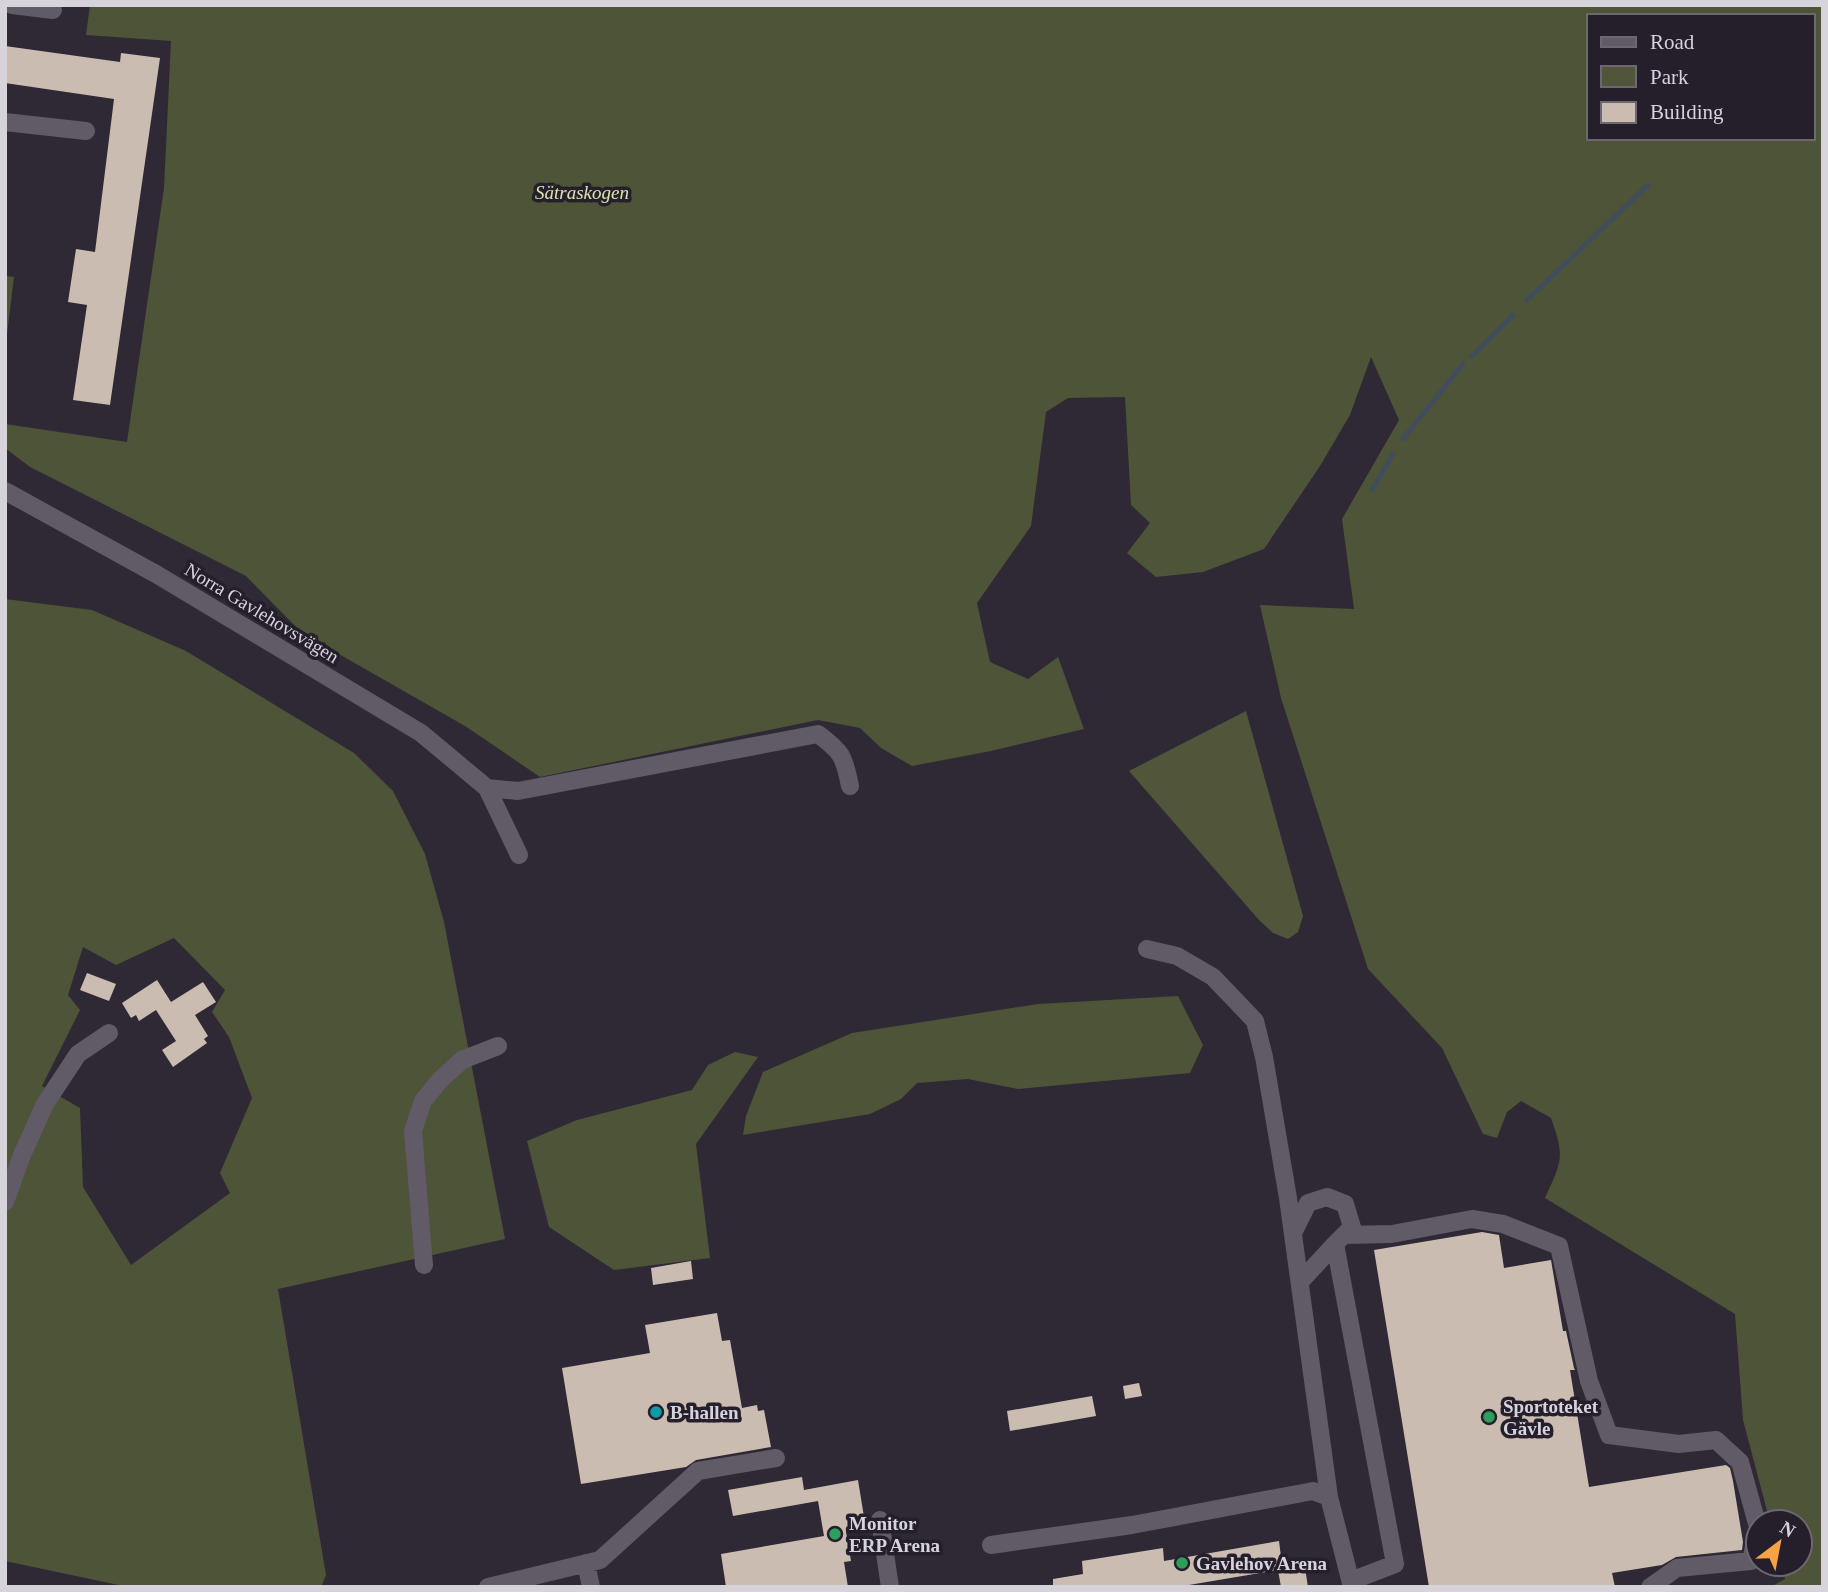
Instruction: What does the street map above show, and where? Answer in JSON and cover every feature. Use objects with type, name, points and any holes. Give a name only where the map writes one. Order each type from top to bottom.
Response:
[{"type":"street","points":[[12,5],[53,10]]},
{"type":"street","points":[[5,122],[86,131]]},
{"type":"street","name":"Norra Gavlehovsvägen","points":[[5,491],[156,574],[421,733],[487,788],[519,855]]},
{"type":"street","points":[[487,788],[518,791],[818,734],[839,749],[846,765],[850,786]]},
{"type":"street","points":[[1147,949],[1177,956],[1213,977],[1255,1021],[1264,1057],[1293,1234],[1329,1497],[1351,1584],[1395,1564],[1339,1240]]},
{"type":"street","points":[[5,1202],[45,1104],[78,1054],[109,1033]]},
{"type":"street","points":[[424,1265],[413,1131],[423,1101],[440,1080],[462,1060],[498,1045]]},
{"type":"street","points":[[1293,1234],[1308,1203],[1327,1197],[1345,1205],[1352,1227],[1300,1282]]},
{"type":"street","points":[[1339,1240],[1392,1234],[1472,1219],[1503,1224],[1559,1246],[1589,1381],[1609,1435],[1679,1444],[1716,1440],[1740,1462],[1758,1527],[1751,1561],[1678,1569],[1650,1587]]},
{"type":"street","points":[[488,1587],[600,1560],[698,1471],[776,1458]]},
{"type":"street","points":[[991,1545],[1132,1525],[1313,1491],[1329,1497]]},
{"type":"street","points":[[880,1520],[890,1587]]},
{"type":"street","points":[[586,1563],[591,1587]]},
{"type":"green space","name":"Sätraskogen","points":[[90,5],[1823,5],[1823,1587],[1771,1587],[1785,1578],[1814,1578],[1814,1508],[1766,1508],[1743,1420],[1735,1314],[1545,1198],[1560,1159],[1551,1118],[1521,1101],[1507,1112],[1497,1138],[1483,1134],[1442,1048],[1368,969],[1281,698],[1260,605],[1354,609],[1342,519],[1399,420],[1371,357],[1350,415],[1320,466],[1264,549],[1203,572],[1156,577],[1127,553],[1150,523],[1131,505],[1125,397],[1068,398],[1046,412],[1031,526],[977,603],[990,662],[1028,679],[1058,657],[1084,729],[912,766],[881,748],[860,728],[818,720],[540,777],[465,726],[302,633],[246,576],[30,467],[5,448],[5,424],[127,442],[164,188],[171,41],[86,35]]},
{"type":"green space","points":[[5,276],[14,277],[5,351]]},
{"type":"green space","points":[[5,599],[92,610],[186,651],[354,753],[393,791],[425,854],[444,922],[505,1239],[278,1289],[326,1575],[321,1587],[128,1587],[5,1561]],"holes":[[[174,938],[225,990],[212,1012],[229,1037],[252,1098],[220,1173],[230,1193],[131,1265],[83,1187],[80,1108],[42,1086],[80,1010],[68,995],[83,947],[116,965]]]},
{"type":"green space","points":[[1246,711],[1303,916],[1298,932],[1288,939],[1273,933],[1259,920],[1129,771]]},
{"type":"green space","points":[[1178,996],[1203,1045],[1190,1073],[1018,1089],[968,1079],[917,1083],[901,1099],[870,1114],[743,1135],[746,1116],[763,1072],[852,1033],[1038,1004]]},
{"type":"green space","points":[[735,1052],[758,1057],[696,1144],[710,1258],[614,1270],[549,1227],[527,1141],[577,1120],[692,1090],[708,1065]]},
{"type":"building","points":[[5,46],[120,62],[121,53],[160,58],[110,405],[73,400],[87,305],[68,302],[76,249],[95,252],[114,99],[5,83]]},
{"type":"building","points":[[87,973],[116,984],[109,1001],[80,990]]},
{"type":"building","points":[[157,980],[171,1002],[203,982],[216,1002],[195,1015],[208,1036],[204,1039],[207,1043],[173,1067],[162,1050],[176,1041],[156,1010],[139,1021],[136,1015],[131,1018],[122,1003]]},
{"type":"building","name":"Sportoteket Gävle","points":[[1482,1232],[1499,1235],[1504,1268],[1551,1260],[1563,1331],[1566,1331],[1575,1370],[1570,1370],[1589,1487],[1726,1465],[1730,1468],[1733,1481],[1742,1550],[1676,1557],[1662,1565],[1612,1573],[1615,1587],[1429,1587],[1374,1250]]},
{"type":"building","points":[[691,1261],[693,1279],[653,1285],[651,1268]]},
{"type":"building","name":"B-hallen","points":[[717,1313],[722,1341],[730,1340],[742,1408],[757,1405],[758,1411],[764,1410],[771,1447],[696,1460],[686,1467],[581,1484],[562,1368],[650,1353],[645,1325]]},
{"type":"building","points":[[1139,1383],[1142,1396],[1125,1399],[1123,1386]]},
{"type":"building","points":[[1092,1396],[1096,1416],[1010,1431],[1007,1411]]},
{"type":"building","name":"Monitor ERP Arena","points":[[802,1477],[804,1490],[858,1480],[866,1529],[846,1532],[851,1561],[844,1562],[848,1587],[726,1587],[721,1554],[824,1536],[818,1501],[733,1516],[728,1490]]},
{"type":"building","name":"Gavlehov Arena","points":[[1279,1541],[1282,1565],[1304,1562],[1308,1587],[1281,1587],[1278,1570],[1177,1587],[1053,1587],[1053,1579],[1083,1574],[1082,1561],[1163,1548],[1164,1561]]},
{"type":"waterway","points":[[1527,300],[1648,185]]},
{"type":"waterway","points":[[1472,356],[1513,315]]},
{"type":"waterway","points":[[1403,439],[1463,364]]},
{"type":"waterway","points":[[1372,490],[1393,454]]},
{"type":"place","name":"B-hallen","points":[[656,1412]]},
{"type":"place","name":"Sportoteket Gävle","points":[[1489,1417]]},
{"type":"place","name":"Monitor ERP Arena","points":[[835,1534]]},
{"type":"place","name":"Gavlehov Arena","points":[[1182,1563]]}]
